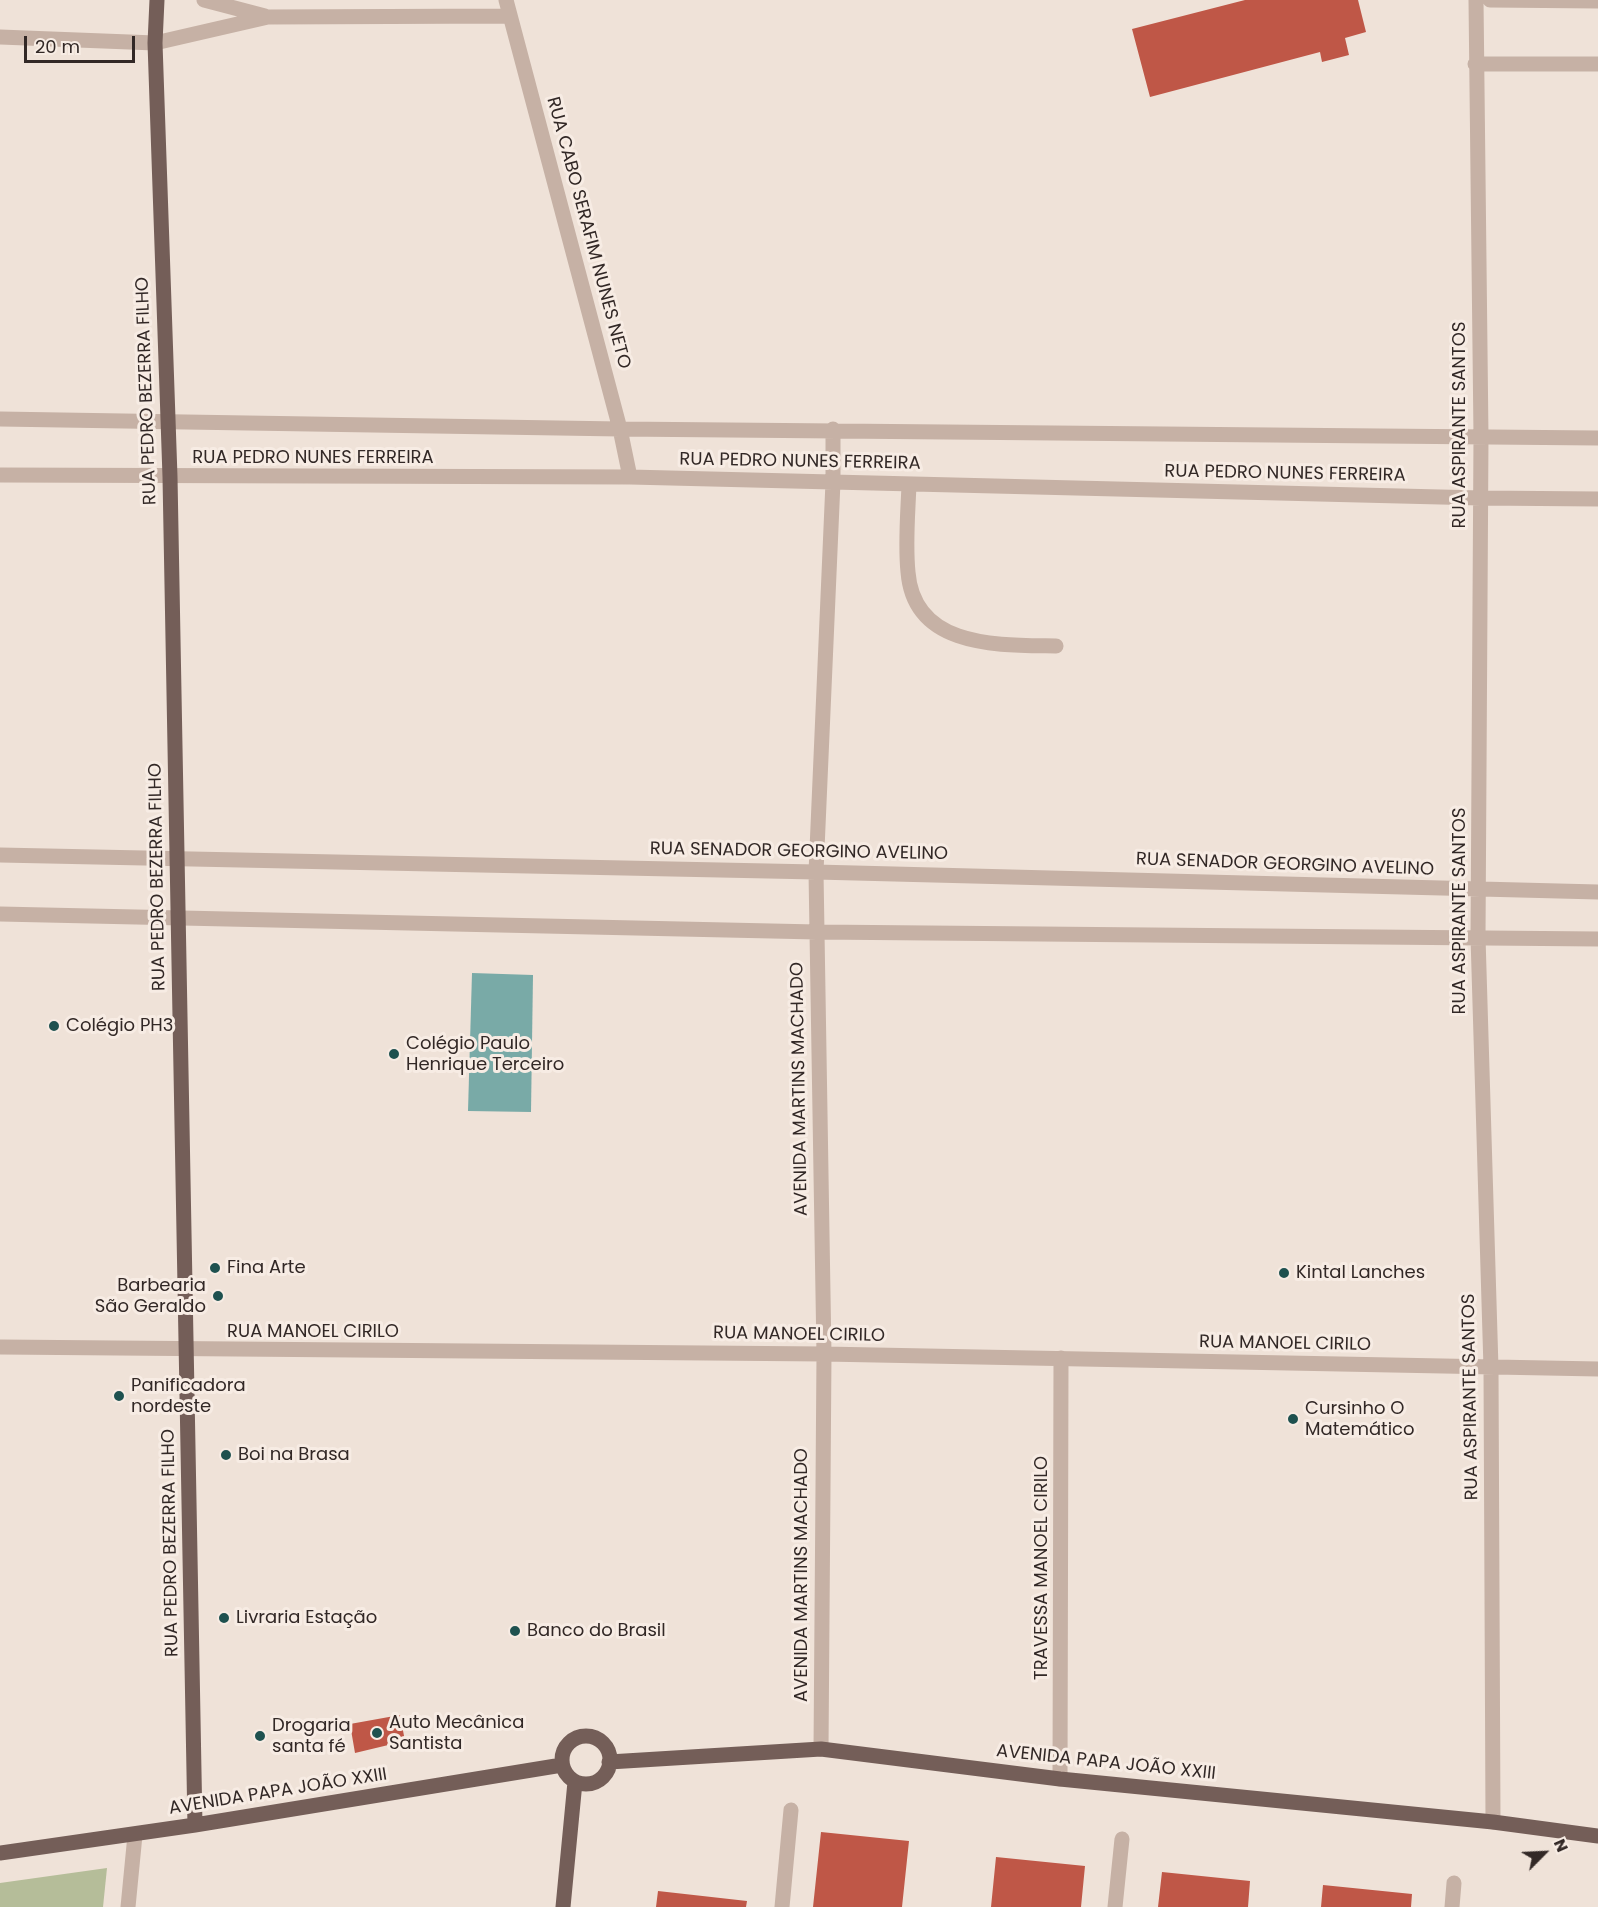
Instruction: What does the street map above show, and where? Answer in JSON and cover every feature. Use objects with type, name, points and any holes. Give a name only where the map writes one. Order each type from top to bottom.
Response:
[{"type":"main road","name":"RUA PEDRO BEZERRA FILHO","points":[[156,0],[155,43],[170,477],[195,1825]]},
{"type":"main road","points":[[590,1736],[600,1741],[608,1750],[609,1762],[606,1773],[598,1781],[586,1784],[575,1782],[562,1765],[563,1753],[568,1743],[578,1737],[590,1736]]},
{"type":"main road","name":"AVENIDA PAPA JOÃO XXIII","points":[[609,1762],[821,1749],[1060,1779],[1493,1822],[1598,1836]]},
{"type":"main road","name":"AVENIDA PAPA JOÃO XXIII","points":[[0,1853],[135,1835],[562,1765]]},
{"type":"main road","points":[[563,1907],[575,1782]]},
{"type":"street","points":[[204,0],[268,17]]},
{"type":"street","name":"RUA CABO SERAFIM NUNES NETO","points":[[506,0],[620,429],[630,477]]},
{"type":"street","name":"RUA ASPIRANTE SANTOS","points":[[1476,0],[1481,436],[1478,936],[1491,1368],[1493,1822]]},
{"type":"street","points":[[1490,0],[1598,2]]},
{"type":"street","points":[[0,37],[155,43],[268,17],[510,16]]},
{"type":"street","points":[[1475,64],[1598,64]]},
{"type":"street","name":"RUA PEDRO NUNES FERREIRA","points":[[0,419],[620,429],[833,429],[1598,438]]},
{"type":"street","name":"AVENIDA MARTINS MACHADO","points":[[821,1749],[824,1354],[816,872],[833,482],[833,429]]},
{"type":"street","name":"RUA PEDRO NUNES FERREIRA","points":[[0,475],[630,477],[1598,499]]},
{"type":"street","points":[[909,484],[908,574],[914,596],[927,616],[944,630],[966,640],[991,645],[1056,646]]},
{"type":"street","name":"RUA SENADOR GEORGINO AVELINO","points":[[0,855],[816,872],[1598,892]]},
{"type":"street","points":[[0,914],[817,932],[1478,936],[1598,939]]},
{"type":"street","name":"RUA MANOEL CIRILO","points":[[0,1347],[824,1354],[1598,1369]]},
{"type":"street","name":"TRAVESSA MANOEL CIRILO","points":[[1060,1779],[1061,1358]]},
{"type":"street","points":[[782,1907],[791,1810]]},
{"type":"street","points":[[128,1907],[135,1835]]},
{"type":"street","points":[[1115,1907],[1122,1839]]},
{"type":"street","points":[[1452,1907],[1454,1882]]},
{"type":"green space","points":[[107,1868],[103,1907],[0,1907],[0,1883]]},
{"type":"water","points":[[472,973],[533,975],[531,1112],[468,1111]]},
{"type":"building","points":[[1245,0],[1358,0],[1366,32],[1345,38],[1349,55],[1322,62],[1320,52],[1150,97],[1132,29]]},
{"type":"building","name":"Auto Mecânica Santista","points":[[400,1715],[405,1741],[355,1753],[350,1724]]},
{"type":"building","points":[[821,1832],[909,1841],[902,1907],[813,1907]]},
{"type":"building","points":[[996,1857],[1085,1866],[1081,1907],[991,1907]]},
{"type":"building","points":[[1162,1872],[1250,1881],[1248,1907],[1158,1907]]},
{"type":"building","points":[[1323,1885],[1412,1894],[1411,1907],[1321,1907]]},
{"type":"building","points":[[658,1891],[747,1901],[746,1907],[656,1907]]},
{"type":"place","name":"Colégio PH3","points":[[54,1026]]},
{"type":"place","name":"Colégio Paulo Henrique Terceiro","points":[[394,1054]]},
{"type":"place","name":"Fina Arte","points":[[215,1268]]},
{"type":"place","name":"Kintal Lanches","points":[[1284,1273]]},
{"type":"place","name":"Barbearia São Geraldo","points":[[218,1296]]},
{"type":"place","name":"Panificadora nordeste","points":[[119,1396]]},
{"type":"place","name":"Cursinho O Matemático","points":[[1293,1419]]},
{"type":"place","name":"Boi na Brasa","points":[[226,1455]]},
{"type":"place","name":"Livraria Estação","points":[[224,1618]]},
{"type":"place","name":"Banco do Brasil","points":[[515,1631]]},
{"type":"place","name":"Auto Mecânica Santista","points":[[377,1733]]},
{"type":"place","name":"Drogaria santa fé","points":[[260,1736]]}]
